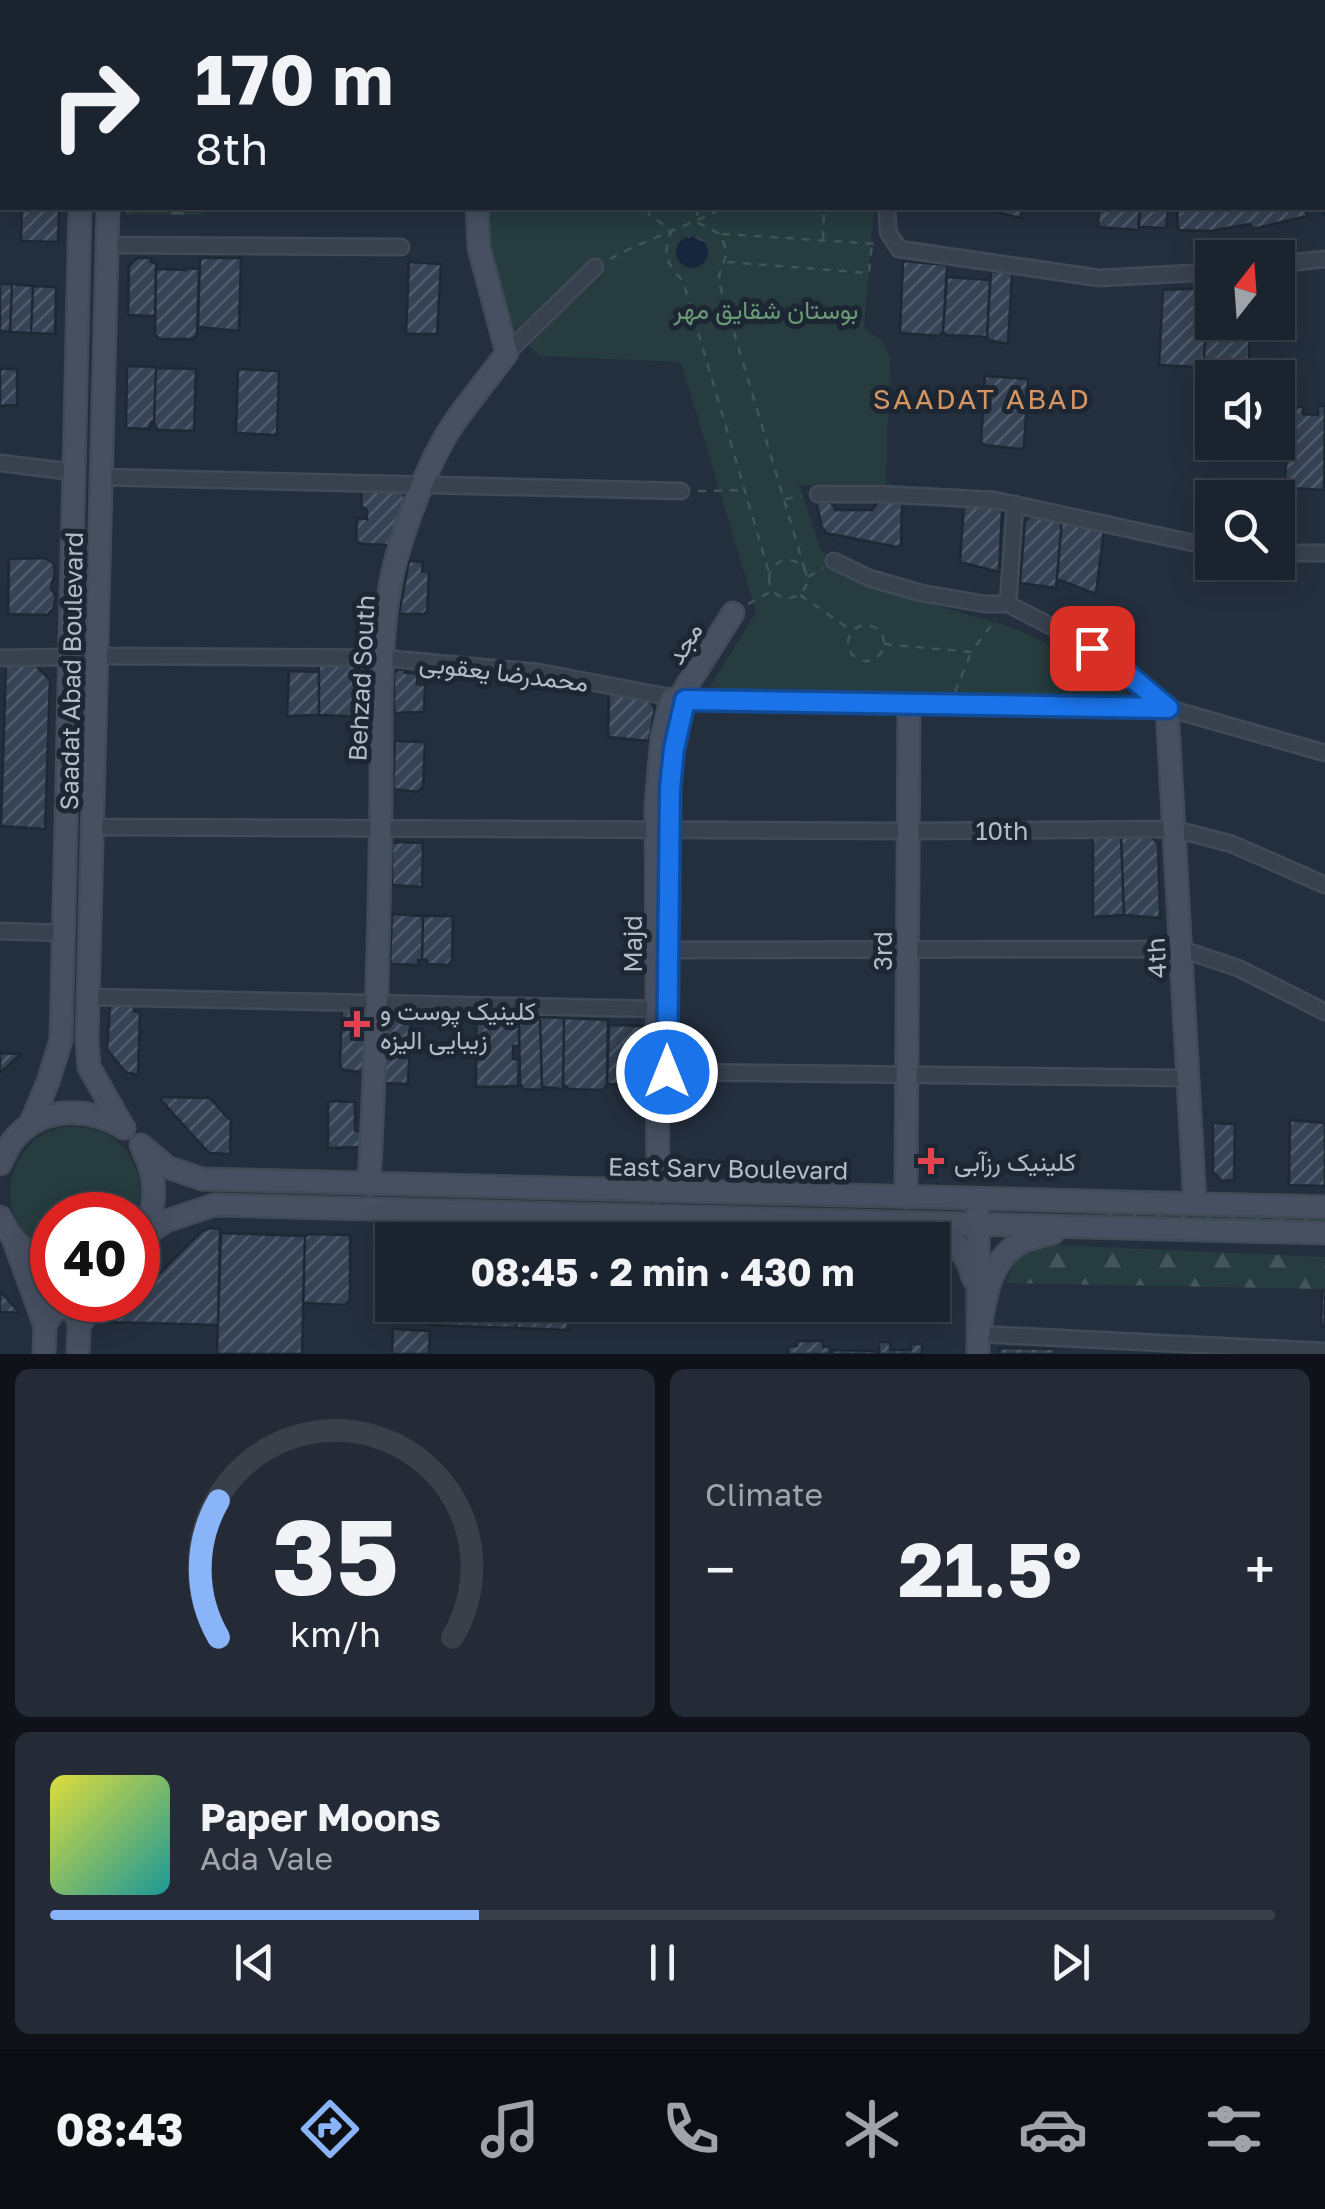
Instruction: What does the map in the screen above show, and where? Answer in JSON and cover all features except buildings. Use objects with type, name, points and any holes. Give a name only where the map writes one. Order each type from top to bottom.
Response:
[{"type":"main road","name":"Saadat Abad Boulevard","points":[[30,1125],[61,1040],[80,210]]},
{"type":"main road","name":"Saadat Abad Boulevard","points":[[108,210],[87,1040],[89,1067],[124,1127]]},
{"type":"main road","points":[[477,210],[479,248],[507,353]]},
{"type":"main road","name":"Behzad South","points":[[369,1184],[388,603],[397,554],[423,484],[450,429],[507,353]]},
{"type":"main road","name":"مجد","points":[[678,700],[733,612]]},
{"type":"main road","name":"Majd","points":[[662,1191],[662,830],[678,700]]},
{"type":"main road","points":[[69,702],[80,710],[95,706]]},
{"type":"main road","name":"3rd","points":[[906,1198],[909,704]]},
{"type":"main road","name":"4th","points":[[1168,708],[1195,1204]]},
{"type":"main road","points":[[0,1164],[6,1144],[52,1114],[77,1111],[102,1115],[124,1127],[141,1145],[152,1167],[156,1192]]},
{"type":"main road","name":"East Sarv Boulevard","points":[[141,1145],[167,1168],[202,1179],[1325,1208]]},
{"type":"main road","points":[[979,1199],[979,1344]]},
{"type":"main road","name":"East Sarv Boulevard","points":[[160,1225],[214,1205],[893,1222]]},
{"type":"main road","points":[[0,1217],[14,1241],[45,1326],[44,1354]]},
{"type":"main road","name":"East Sarv Boulevard","points":[[950,1223],[1325,1233]]},
{"type":"main road","points":[[979,1344],[991,1279],[999,1262],[1022,1242],[1074,1227]]},
{"type":"main road","points":[[950,1238],[972,1272],[979,1344]]},
{"type":"main road","points":[[14,1241],[30,1256]]},
{"type":"main road","points":[[45,1326],[59,1308],[76,1312],[78,1354]]},
{"type":"main road","points":[[79,1326],[81,1322]]},
{"type":"street","points":[[887,210],[888,232],[899,249],[1099,278],[1195,273]]},
{"type":"street","points":[[106,245],[401,247]]},
{"type":"street","points":[[1295,262],[1324,259]]},
{"type":"street","points":[[507,353],[595,268]]},
{"type":"street","points":[[0,463],[74,472]]},
{"type":"street","points":[[101,477],[681,492]]},
{"type":"street","points":[[818,494],[971,498],[1195,543]]},
{"type":"street","points":[[1008,604],[1015,504]]},
{"type":"street","points":[[1295,553],[1325,553]]},
{"type":"street","points":[[834,561],[869,578],[922,594],[1008,604],[1092,648],[1168,708],[1325,754]]},
{"type":"street","points":[[0,658],[70,656]]},
{"type":"street","name":"محمدرضا یعقوبی","points":[[96,656],[384,658],[538,672],[678,700],[1168,708]]},
{"type":"street","name":"10th","points":[[92,827],[1174,829],[1232,844],[1325,884]]},
{"type":"street","points":[[0,932],[63,933]]},
{"type":"street","points":[[662,950],[1180,949],[1238,968],[1325,1012]]},
{"type":"street","points":[[88,997],[662,1009]]},
{"type":"street","points":[[662,1072],[1188,1078]]},
{"type":"street","points":[[979,1344],[1325,1351]]},
{"type":"path","points":[[648,210],[671,232]]},
{"type":"path","points":[[696,222],[698,210]]},
{"type":"path","points":[[595,268],[642,242],[719,210]]},
{"type":"path","points":[[823,240],[824,210]]},
{"type":"path","points":[[696,222],[720,234],[872,242],[899,249]]},
{"type":"path","points":[[671,232],[665,246],[668,260],[683,281],[774,590],[783,597],[799,594],[804,590],[805,570],[718,280],[727,252],[720,234]]},
{"type":"path","points":[[726,262],[869,273],[872,242]]},
{"type":"path","points":[[681,492],[744,490]]},
{"type":"path","points":[[784,499],[818,494]]},
{"type":"path","points":[[770,576],[775,566],[785,560],[797,562],[805,570]]},
{"type":"path","points":[[807,578],[834,561]]},
{"type":"path","points":[[733,612],[774,590]]},
{"type":"path","points":[[799,594],[852,631]]},
{"type":"path","points":[[949,705],[971,652],[1008,604]]},
{"type":"path","points":[[863,625],[874,627],[883,636],[884,644],[877,657],[866,661],[854,657],[848,647],[852,631],[863,625]]},
{"type":"path","points":[[884,644],[971,652]]},
{"type":"green space","points":[[127,210],[203,210],[202,215],[127,214]]},
{"type":"green space","name":"بوستان شقایق مهر","points":[[487,210],[874,210],[864,328],[882,341],[890,357],[886,484],[799,485],[821,551],[831,555],[851,580],[1017,629],[1108,674],[1136,704],[707,692],[756,612],[681,362],[540,356],[510,321],[498,290]]},
{"type":"green space","points":[[80,1127],[114,1139],[136,1168],[140,1192],[30,1192],[30,1237],[15,1215],[10,1190],[23,1153],[45,1134]]},
{"type":"green space","points":[[1132,1212],[1325,1217],[1325,1224],[1014,1218]]},
{"type":"green space","points":[[1033,1244],[1325,1257],[1325,1289],[1006,1283],[1015,1259]]},
{"type":"water","points":[[692,236],[703,241],[708,252],[703,263],[692,268],[681,263],[676,252],[681,241]]},
{"type":"waterway","points":[[1323,210],[1325,214]]},
{"type":"place","name":"کلینیک پوست و زیبایی الیزه","points":[[357,1024]]},
{"type":"place","name":"کلینیک رزآبی","points":[[931,1161]]},
{"type":"district","name":"SAADAT ABAD","points":[[982,398]]},
{"type":"route","points":[[667,1072],[670,788],[685,700],[1168,708],[1092,648]]}]
